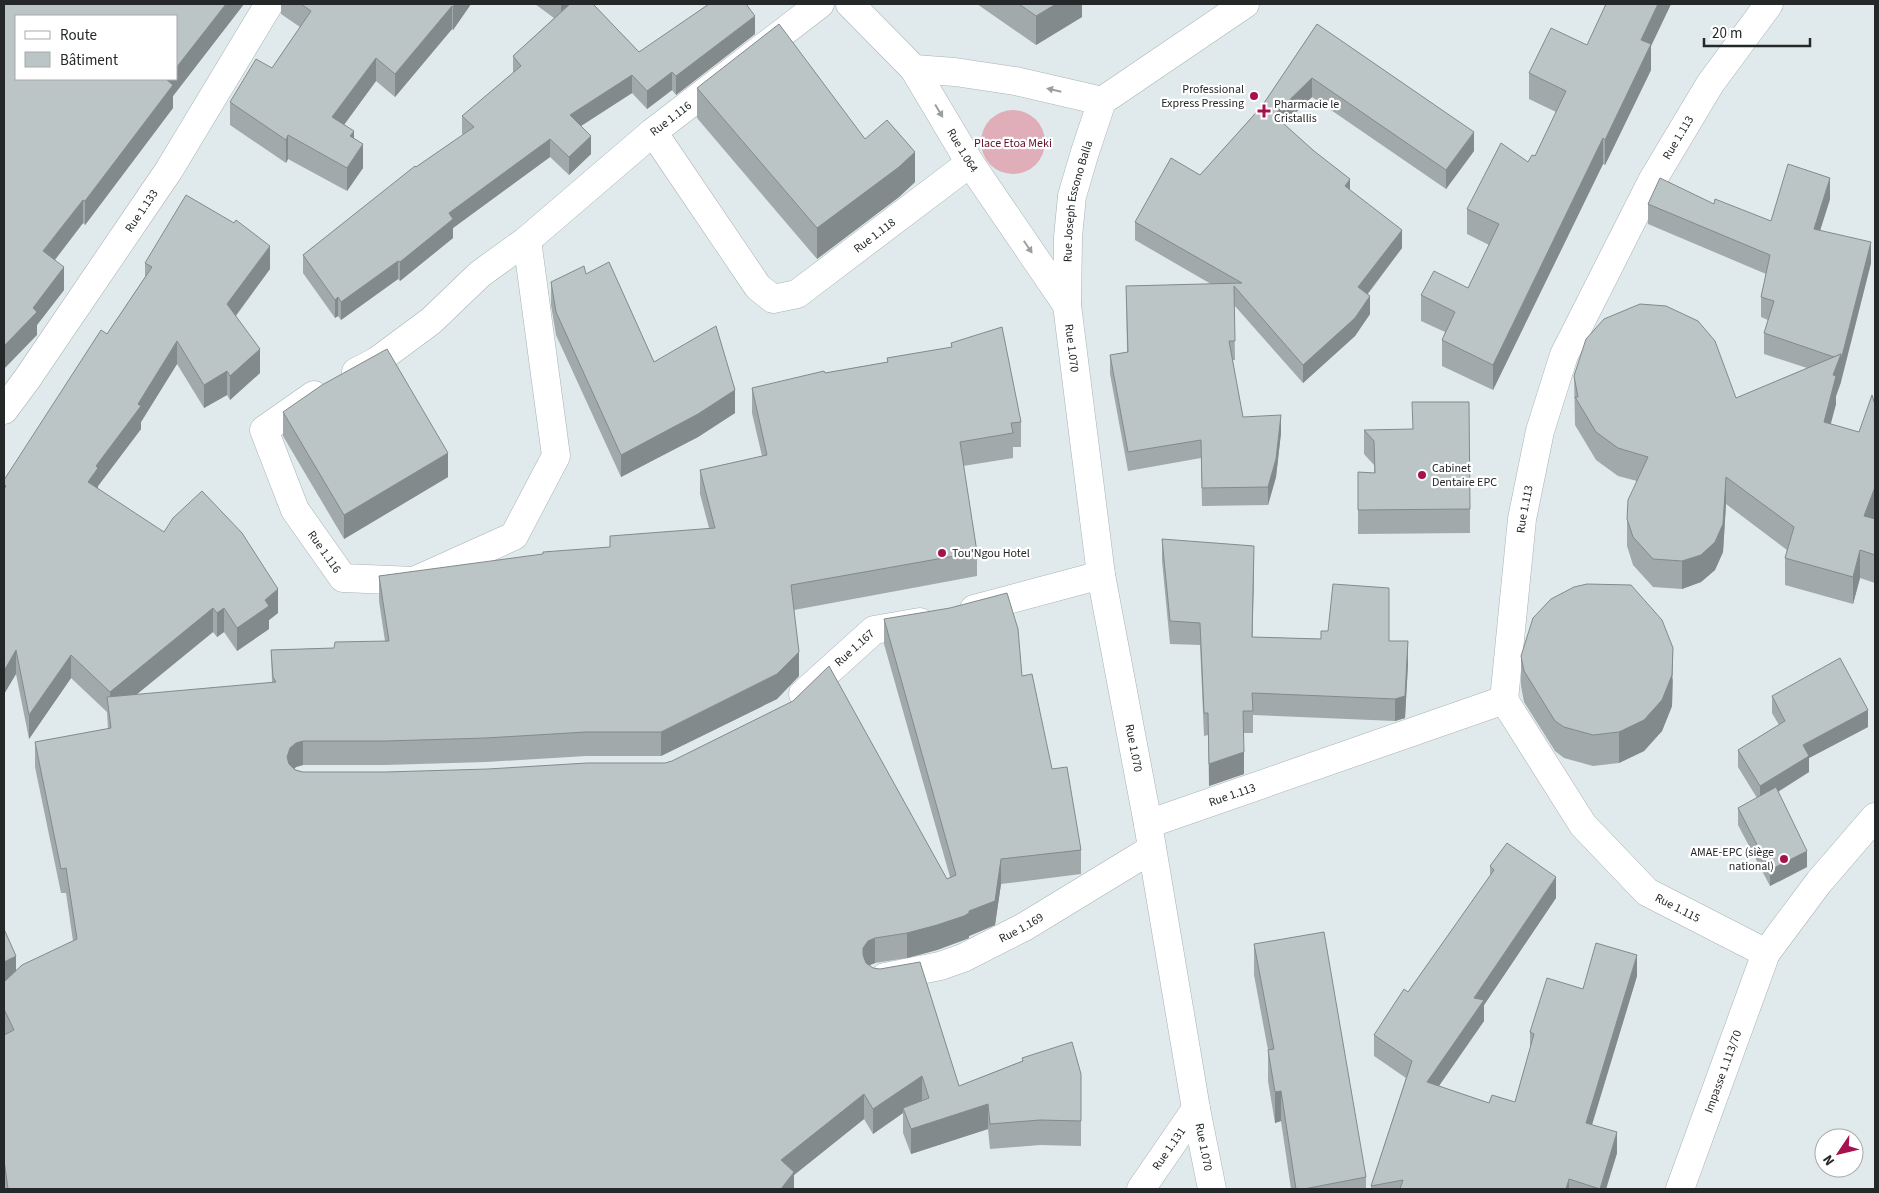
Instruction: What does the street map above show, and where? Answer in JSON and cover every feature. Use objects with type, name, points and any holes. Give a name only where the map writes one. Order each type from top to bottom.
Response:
[{"type":"street","name":"Rue 1.133","points":[[4,410],[33,371],[169,170],[269,4]]},
{"type":"street","name":"Rue 1.116","points":[[527,240],[556,456],[514,536],[414,581],[344,578],[295,510],[264,430],[316,394],[377,361],[430,321],[480,274],[527,240],[653,132],[820,4]]},
{"type":"street","name":"Rue 1.064","points":[[850,4],[914,69],[970,163],[1067,304]]},
{"type":"street","points":[[914,69],[955,72],[1015,81],[1102,101],[1245,4]]},
{"type":"street","name":"Rue 1.113","points":[[1150,836],[1504,700],[1522,520],[1540,431],[1564,354],[1652,181],[1710,84],[1769,4]]},
{"type":"street","name":"Rue Joseph Essono Balla","points":[[1067,304],[1068,237],[1072,196],[1084,152],[1102,101]]},
{"type":"street","name":"Rue 1.118","points":[[653,132],[758,287],[773,299],[797,294],[970,163]]},
{"type":"street","name":"Rue 1.070","points":[[1067,304],[1101,575],[1150,836],[1196,1109],[1212,1189]]},
{"type":"street","name":"Rue 1.167","points":[[786,712],[806,691],[874,630],[947,617],[1101,575]]},
{"type":"street","name":"Rue 1.115","points":[[1504,700],[1583,825],[1647,892],[1766,953]]},
{"type":"street","points":[[1766,953],[1820,882],[1875,817]]},
{"type":"street","name":"Rue 1.169","points":[[878,978],[940,966],[963,958],[1024,927],[1150,836]]},
{"type":"street","name":"Impasse 1.113/70","points":[[1680,1189],[1766,953]]},
{"type":"street","name":"Rue 1.131","points":[[1140,1189],[1196,1109]]},
{"type":"green space","name":"Place Etoa Meki","points":[[1007,110],[1019,110],[1036,119],[1043,130],[1045,142],[1043,154],[1036,165],[1019,174],[1007,174],[995,169],[986,160],[981,148],[981,136],[986,124],[995,115]]},
{"type":"building","points":[[4,4],[226,4],[178,65],[178,15],[15,15],[15,80],[167,80],[173,85],[85,201],[83,200],[43,251],[64,267],[33,308],[37,312],[4,346]]},
{"type":"building","points":[[301,4],[455,4],[395,74],[376,58],[332,117],[354,131],[350,136],[363,144],[347,168],[288,135],[286,140],[230,102],[256,59],[272,68],[311,11]]},
{"type":"building","points":[[570,4],[593,4],[639,52],[709,4],[746,4],[755,16],[676,76],[672,72],[647,91],[632,75],[570,115],[591,136],[569,157],[550,139],[449,213],[453,219],[400,262],[398,261],[341,302],[338,297],[335,300],[303,255],[415,166],[474,127],[462,116],[521,66],[513,56]]},
{"type":"building","points":[[1019,4],[1056,4],[1036,16]]},
{"type":"building","points":[[1606,4],[1658,4],[1641,40],[1651,44],[1605,140],[1603,138],[1493,365],[1442,340],[1455,312],[1421,295],[1434,271],[1468,288],[1499,224],[1467,209],[1501,143],[1528,162],[1532,155],[1535,156],[1566,91],[1529,73],[1551,28],[1587,45]]},
{"type":"building","points":[[779,24],[865,139],[887,120],[915,152],[899,167],[817,228],[697,88]]},
{"type":"building","points":[[1317,24],[1474,132],[1446,170],[1312,78],[1274,115],[1314,151],[1350,179],[1345,186],[1402,230],[1358,287],[1370,296],[1355,318],[1303,365],[1234,286],[1235,341],[1229,341],[1243,417],[1281,415],[1276,459],[1268,487],[1202,488],[1201,440],[1128,452],[1110,355],[1128,352],[1126,286],[1242,283],[1135,222],[1171,158],[1200,175],[1262,106]]},
{"type":"building","points":[[1788,164],[1830,178],[1814,229],[1871,242],[1841,360],[1841,354],[1834,357],[1764,333],[1774,301],[1761,297],[1770,255],[1648,204],[1660,178],[1714,204],[1715,199],[1771,221]]},
{"type":"building","points":[[186,195],[234,223],[236,220],[270,246],[227,304],[260,349],[230,376],[227,371],[204,385],[177,341],[138,404],[141,406],[96,466],[98,468],[88,482],[164,532],[173,518],[202,491],[242,533],[278,589],[265,600],[269,606],[237,628],[224,608],[217,613],[213,608],[110,692],[71,655],[29,715],[16,650],[4,671],[4,489],[6,486],[4,480],[101,330],[107,334],[152,267],[145,263]]},
{"type":"building","points":[[609,262],[654,362],[716,326],[735,390],[698,414],[621,455],[556,312],[551,282],[584,266],[586,274]]},
{"type":"building","points":[[1640,304],[1666,306],[1698,321],[1715,341],[1736,398],[1841,354],[1833,375],[1836,376],[1824,422],[1859,432],[1872,395],[1875,405],[1875,487],[1864,516],[1875,519],[1875,555],[1860,550],[1853,577],[1785,558],[1794,527],[1726,477],[1723,524],[1715,542],[1701,555],[1682,561],[1653,559],[1633,537],[1627,519],[1628,500],[1648,457],[1618,448],[1596,432],[1575,397],[1578,397],[1574,376],[1586,339],[1604,319]]},
{"type":"building","points":[[1002,327],[1021,422],[1011,423],[1013,433],[960,442],[977,552],[791,585],[799,652],[777,674],[661,732],[586,732],[486,738],[385,741],[303,741],[296,743],[290,748],[287,757],[289,764],[295,770],[303,772],[385,772],[488,769],[587,763],[665,763],[793,701],[829,666],[947,879],[956,875],[884,619],[950,608],[1007,593],[1018,629],[1022,676],[1032,674],[1052,769],[1067,767],[1081,850],[1001,859],[995,901],[969,911],[964,916],[937,925],[907,933],[875,938],[868,941],[863,948],[863,955],[866,963],[873,968],[880,969],[920,962],[959,1086],[1023,1061],[1022,1058],[1072,1042],[1081,1074],[1081,1121],[1040,1120],[990,1124],[988,1104],[911,1129],[903,1108],[929,1098],[922,1076],[873,1109],[864,1094],[781,1160],[794,1172],[781,1189],[8,1189],[4,1160],[4,1035],[14,1030],[4,1009],[4,982],[22,965],[77,939],[66,868],[61,869],[35,742],[111,728],[107,697],[276,682],[273,677],[271,650],[334,648],[335,642],[389,641],[379,576],[543,554],[543,552],[610,547],[610,536],[715,528],[700,470],[767,455],[752,388],[824,371],[825,373],[888,362],[887,358],[952,347],[951,343]]},
{"type":"building","points":[[387,349],[448,453],[344,515],[283,412],[322,385]]},
{"type":"building","name":"Cabinet Dentaire EPC","points":[[1412,402],[1469,402],[1470,509],[1358,510],[1358,472],[1375,473],[1374,441],[1364,430],[1413,429]]},
{"type":"building","points":[[1162,539],[1254,546],[1252,637],[1321,639],[1321,631],[1328,631],[1333,584],[1389,588],[1389,641],[1408,641],[1405,696],[1395,699],[1252,693],[1253,711],[1243,711],[1244,752],[1209,764],[1208,713],[1204,713],[1200,623],[1170,621]]},
{"type":"building","points":[[1587,584],[1631,585],[1662,620],[1673,648],[1672,675],[1662,700],[1644,720],[1619,732],[1593,735],[1564,727],[1555,721],[1524,671],[1521,656],[1533,618],[1551,599],[1574,587]]},
{"type":"building","points":[[1840,658],[1868,710],[1803,745],[1809,756],[1760,786],[1738,750],[1785,721],[1772,696]]},
{"type":"building","points":[[1776,787],[1807,851],[1770,870],[1738,808]]},
{"type":"building","points":[[1507,843],[1556,877],[1474,998],[1484,1000],[1427,1082],[1489,1103],[1492,1095],[1515,1102],[1534,1034],[1530,1032],[1547,978],[1583,989],[1596,943],[1637,955],[1586,1123],[1617,1132],[1600,1189],[1569,1179],[1566,1189],[1400,1189],[1403,1180],[1371,1186],[1412,1061],[1374,1035],[1404,989],[1408,992],[1494,870],[1490,866]]},
{"type":"building","points":[[4,929],[16,956],[4,962]]},
{"type":"building","points":[[1324,932],[1366,1177],[1296,1189],[1281,1091],[1275,1092],[1268,1050],[1274,1049],[1254,944]]},
{"type":"place","name":"Professional Express Pressing","points":[[1254,96]]},
{"type":"place","name":"Pharmacie le Cristallis","points":[[1264,111]]},
{"type":"place","name":"Cabinet Dentaire EPC","points":[[1422,475]]},
{"type":"place","name":"Tou'Ngou Hotel","points":[[942,553]]},
{"type":"place","name":"AMAE-EPC (siège national)","points":[[1784,859]]}]
